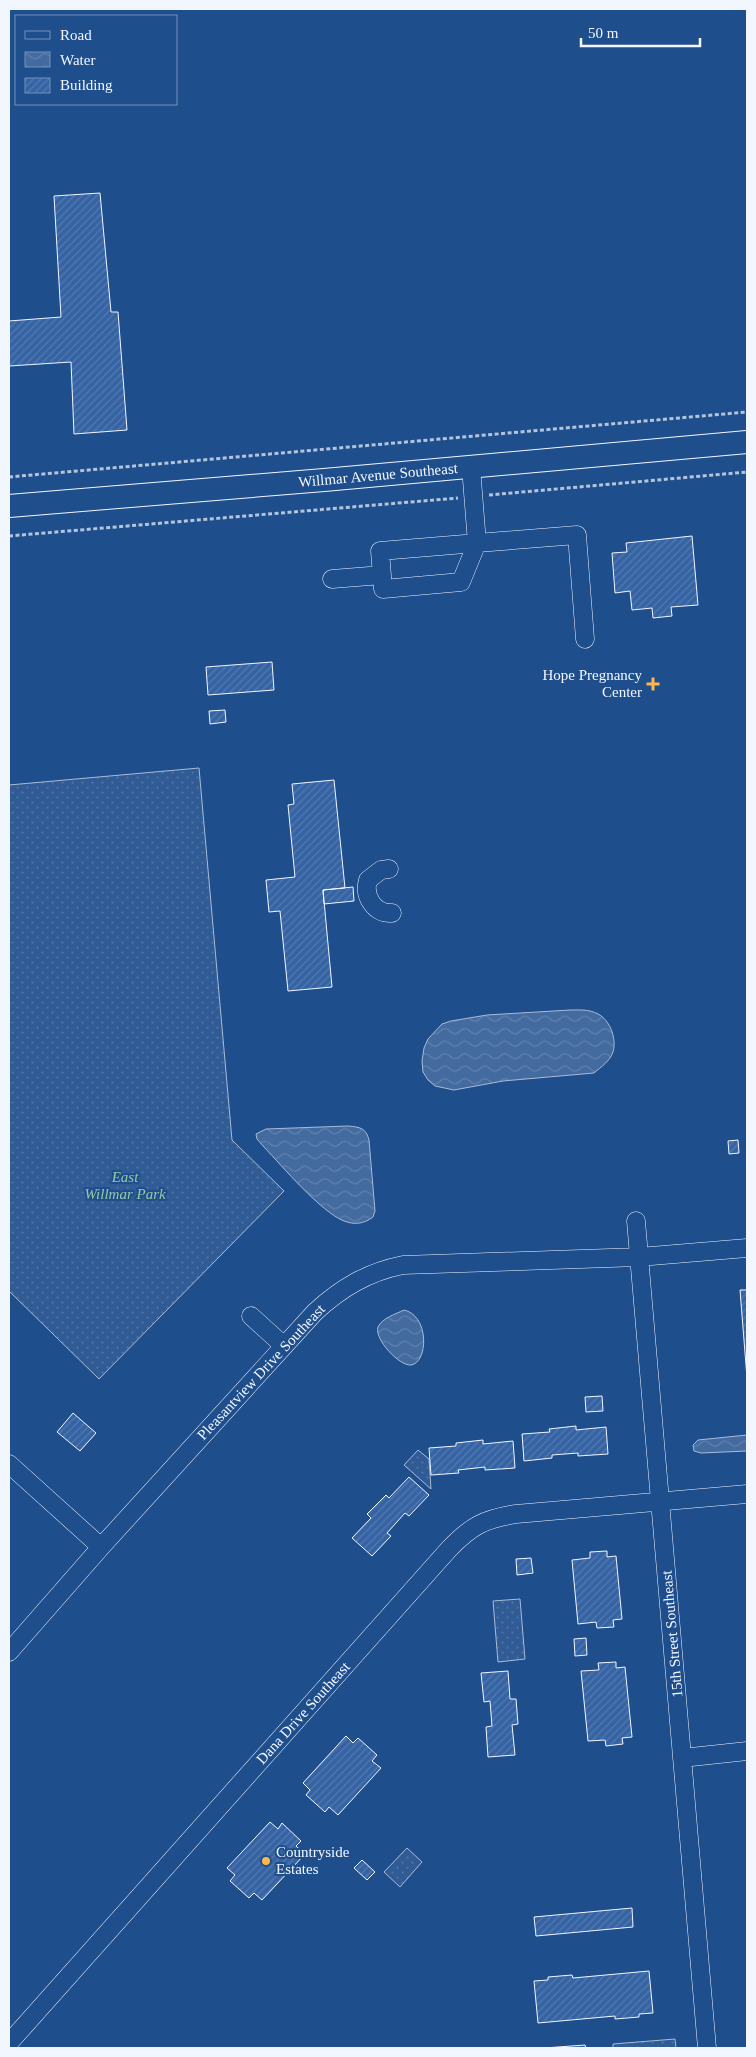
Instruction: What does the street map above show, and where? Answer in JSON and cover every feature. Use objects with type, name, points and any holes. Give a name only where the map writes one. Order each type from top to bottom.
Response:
[{"type":"main road","name":"Willmar Avenue Southeast","points":[[9,506],[747,442]]},
{"type":"street","points":[[471,467],[477,543],[461,582],[383,589],[380,550],[477,543],[577,535],[585,638]]},
{"type":"street","points":[[332,579],[382,575]]},
{"type":"street","points":[[389,869],[381,870],[368,880],[366,891],[367,897],[372,904],[383,912],[392,913]]},
{"type":"street","name":"15th Street Southeast","points":[[636,1221],[707,2048]]},
{"type":"street","name":"Pleasantview Drive Southeast","points":[[9,1652],[101,1547],[284,1346],[329,1299],[358,1280],[387,1268],[420,1264],[639,1257],[747,1248]]},
{"type":"street","points":[[251,1316],[284,1346]]},
{"type":"street","points":[[9,1464],[101,1547]]},
{"type":"street","name":"Dana Drive Southeast","points":[[9,2043],[463,1534],[486,1520],[516,1514],[747,1494]]},
{"type":"street","points":[[682,1758],[747,1752]]},
{"type":"path","points":[[9,478],[747,412]]},
{"type":"path","points":[[9,536],[747,472]]},
{"type":"green space","name":"East Willmar Park","points":[[199,768],[232,1140],[284,1191],[99,1379],[9,1291],[9,785]]},
{"type":"green space","points":[[418,1450],[429,1459],[431,1489],[404,1465]]},
{"type":"green space","points":[[520,1599],[525,1659],[498,1662],[493,1601]]},
{"type":"green space","points":[[407,1848],[422,1862],[400,1887],[384,1872]]},
{"type":"green space","points":[[675,2039],[676,2048],[613,2048],[613,2044]]},
{"type":"water","points":[[570,1010],[595,1012],[606,1021],[612,1030],[614,1047],[612,1055],[594,1073],[503,1081],[454,1090],[435,1086],[423,1072],[424,1048],[428,1039],[442,1024],[487,1015]]},
{"type":"water","points":[[348,1126],[362,1129],[369,1140],[375,1211],[373,1217],[359,1223],[344,1221],[313,1199],[264,1147],[257,1139],[256,1134],[266,1129]]},
{"type":"water","points":[[404,1310],[412,1314],[418,1321],[424,1339],[421,1356],[417,1362],[411,1365],[400,1361],[388,1351],[378,1332],[378,1327],[383,1321]]},
{"type":"water","points":[[747,1435],[747,1451],[701,1453],[694,1451],[693,1445],[698,1440]]},
{"type":"building","points":[[100,193],[111,312],[118,312],[127,430],[74,434],[71,362],[9,366],[9,321],[61,317],[54,196]]},
{"type":"building","points":[[692,536],[698,605],[671,607],[672,616],[653,618],[652,608],[632,610],[630,591],[615,593],[612,553],[627,552],[626,543]]},
{"type":"building","points":[[272,662],[274,690],[208,695],[206,667]]},
{"type":"building","points":[[225,710],[226,722],[210,724],[209,711]]},
{"type":"building","points":[[334,780],[345,888],[323,890],[332,987],[288,991],[280,911],[269,912],[266,880],[295,877],[288,805],[294,804],[292,784]]},
{"type":"building","points":[[353,887],[354,901],[324,904],[323,890]]},
{"type":"building","points":[[738,1140],[739,1153],[729,1154],[728,1141]]},
{"type":"building","points":[[740,1290],[747,1290],[747,1378]]},
{"type":"building","points":[[602,1396],[603,1411],[586,1412],[585,1397]]},
{"type":"building","points":[[73,1413],[96,1433],[80,1451],[57,1432]]},
{"type":"building","points":[[576,1426],[576,1430],[606,1427],[608,1454],[578,1456],[578,1453],[552,1455],[552,1458],[524,1461],[522,1434],[550,1432],[549,1429]]},
{"type":"building","points":[[483,1440],[483,1444],[513,1441],[515,1468],[485,1470],[485,1467],[458,1470],[459,1473],[431,1475],[429,1448],[456,1446],[456,1443]]},
{"type":"building","points":[[409,1477],[429,1495],[409,1516],[405,1513],[387,1533],[391,1536],[372,1556],[352,1538],[371,1518],[367,1514],[386,1495],[389,1498]]},
{"type":"building","points":[[607,1551],[607,1557],[616,1556],[622,1619],[613,1620],[614,1627],[597,1628],[596,1622],[578,1624],[572,1560],[590,1558],[590,1552]]},
{"type":"building","points":[[531,1558],[533,1573],[517,1575],[516,1559]]},
{"type":"building","points":[[586,1638],[587,1655],[575,1656],[574,1639]]},
{"type":"building","points":[[616,1662],[616,1668],[625,1667],[632,1737],[622,1738],[623,1744],[606,1746],[605,1740],[588,1741],[581,1671],[599,1670],[598,1663]]},
{"type":"building","points":[[508,1671],[510,1699],[516,1699],[518,1724],[512,1725],[515,1755],[488,1757],[486,1727],[492,1726],[490,1701],[484,1702],[481,1673]]},
{"type":"building","name":"Countryside Estates","points":[[346,1736],[353,1743],[358,1738],[377,1755],[372,1761],[381,1768],[338,1815],[329,1807],[325,1812],[306,1795],[310,1790],[303,1783]]},
{"type":"building","name":"Countryside Estates","points":[[270,1822],[278,1829],[282,1823],[301,1841],[296,1846],[305,1854],[262,1900],[254,1893],[249,1898],[230,1881],[235,1875],[227,1868]]},
{"type":"building","points":[[362,1860],[375,1872],[367,1880],[354,1868]]},
{"type":"building","points":[[632,1908],[633,1927],[536,1936],[534,1917]]},
{"type":"building","points":[[649,1971],[653,2013],[639,2014],[639,2017],[615,2019],[615,2016],[538,2023],[534,1981],[548,1980],[548,1977],[572,1975],[573,1978]]},
{"type":"building","points":[[585,2045],[586,2048],[544,2048]]},
{"type":"place","name":"Hope Pregnancy Center","points":[[653,684]]},
{"type":"place","name":"Countryside Estates","points":[[266,1861]]}]
